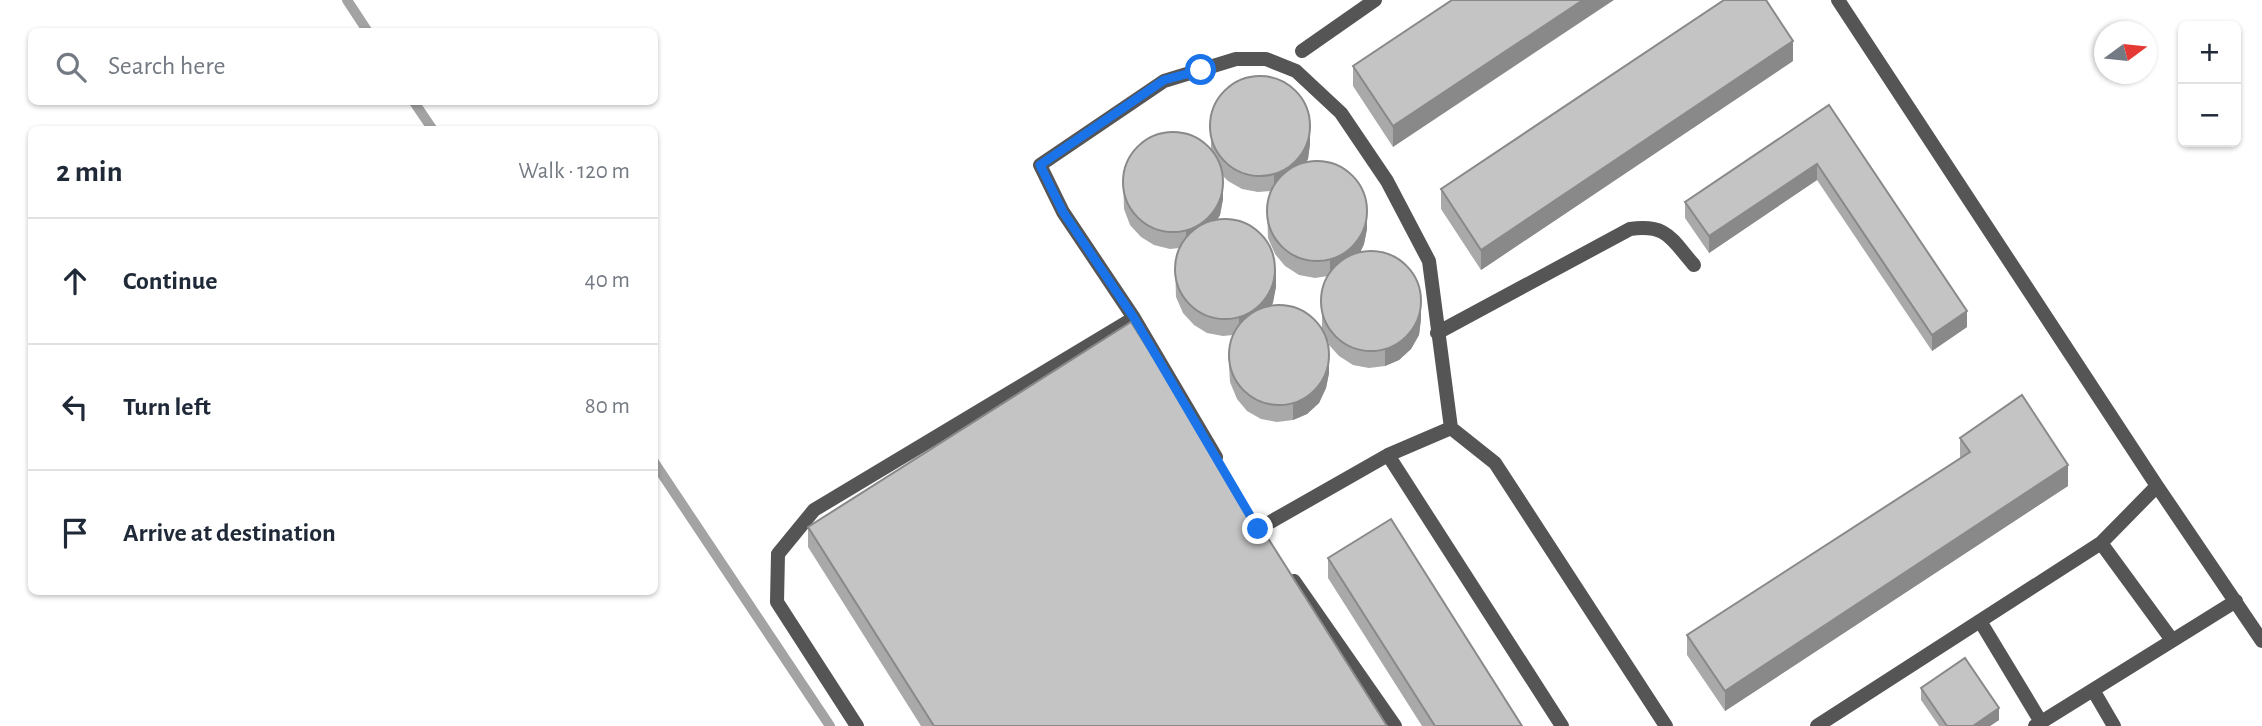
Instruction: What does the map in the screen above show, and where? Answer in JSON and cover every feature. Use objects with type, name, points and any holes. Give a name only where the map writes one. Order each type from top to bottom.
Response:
[{"type":"lane","points":[[1302,51],[1375,0]]},
{"type":"lane","points":[[1838,0],[2262,641]]},
{"type":"lane","points":[[1224,470],[1134,318],[1063,212],[1040,165],[1164,80],[1236,59],[1266,59],[1296,71],[1341,113],[1387,181],[1429,261],[1451,428],[1495,463],[1666,726]]},
{"type":"lane","points":[[1437,333],[1630,229],[1648,227],[1663,231],[1694,265]]},
{"type":"lane","points":[[857,726],[777,602],[778,554],[814,510],[1134,318]]},
{"type":"lane","points":[[1259,528],[1388,455],[1451,428]]},
{"type":"lane","points":[[1388,455],[1562,726]]},
{"type":"lane","points":[[1816,726],[2101,543],[2157,486]]},
{"type":"lane","points":[[2101,543],[2172,640]]},
{"type":"lane","points":[[1289,573],[1395,726]]},
{"type":"lane","points":[[1980,621],[2038,724],[2236,601]]},
{"type":"lane","points":[[2093,690],[2114,726]]},
{"type":"building","points":[[1452,0],[1583,0],[1393,126],[1353,66]]},
{"type":"building","points":[[1724,0],[1766,0],[1793,41],[1481,250],[1441,189]]},
{"type":"building","points":[[1260,76],[1288,84],[1302,98],[1310,126],[1302,154],[1288,168],[1260,176],[1232,168],[1218,154],[1210,126],[1218,98],[1232,84]]},
{"type":"building","points":[[1829,105],[1967,311],[1932,335],[1817,164],[1709,236],[1685,202]]},
{"type":"building","points":[[1173,132],[1192,136],[1208,147],[1219,163],[1223,182],[1219,201],[1208,217],[1192,228],[1173,232],[1154,228],[1138,217],[1127,201],[1123,182],[1127,163],[1138,147],[1154,136]]},
{"type":"building","points":[[1317,161],[1336,165],[1352,176],[1363,192],[1367,211],[1363,230],[1352,246],[1336,257],[1317,261],[1298,257],[1282,246],[1271,230],[1267,211],[1271,192],[1282,176],[1298,165]]},
{"type":"building","points":[[1225,219],[1244,223],[1260,234],[1271,250],[1275,269],[1271,288],[1260,304],[1244,315],[1225,319],[1206,315],[1190,304],[1179,288],[1175,269],[1179,250],[1190,234],[1206,223]]},
{"type":"building","points":[[1371,251],[1390,255],[1406,266],[1417,282],[1421,301],[1417,320],[1406,336],[1390,347],[1371,351],[1352,347],[1336,336],[1325,320],[1321,301],[1325,282],[1336,266],[1352,255]]},
{"type":"building","points":[[1279,305],[1298,309],[1314,320],[1325,336],[1329,355],[1325,374],[1314,390],[1298,401],[1279,405],[1260,401],[1244,390],[1233,374],[1229,355],[1233,336],[1244,320],[1260,309]]},
{"type":"building","points":[[1131,322],[1387,726],[934,726],[808,527]]},
{"type":"building","points":[[2022,395],[2068,465],[1725,691],[1687,635],[1970,452],[1960,438]]},
{"type":"building","points":[[1391,519],[1522,726],[1435,726],[1328,558]]},
{"type":"building","points":[[1965,658],[1999,708],[1973,726],[1947,726],[1921,688]]},
{"type":"waterway","points":[[347,0],[365,28]]},
{"type":"waterway","points":[[416,105],[430,126]]},
{"type":"waterway","points":[[658,468],[830,726]]},
{"type":"route","points":[[1201,70],[1164,80],[1040,165],[1063,212],[1134,318],[1258,529]]}]
